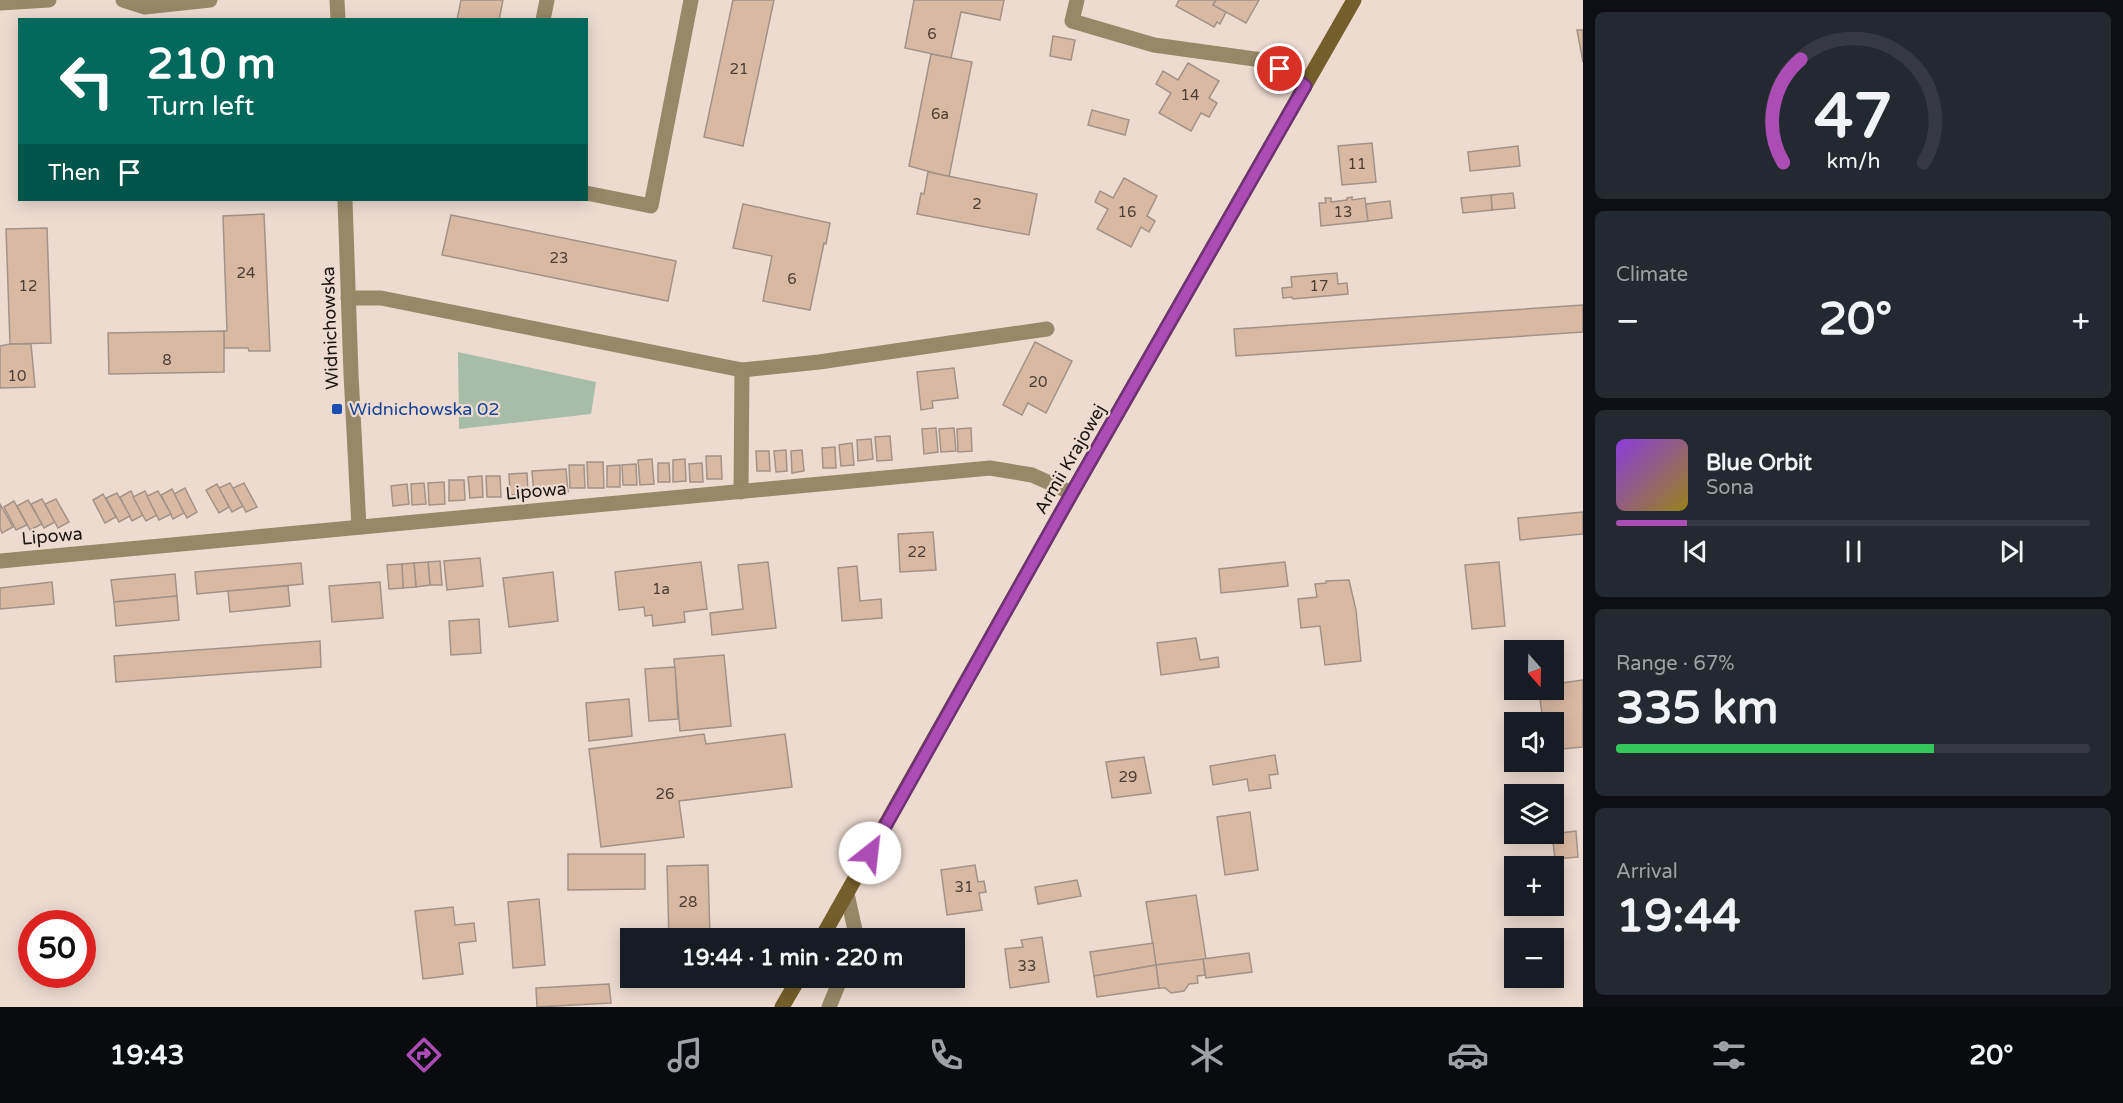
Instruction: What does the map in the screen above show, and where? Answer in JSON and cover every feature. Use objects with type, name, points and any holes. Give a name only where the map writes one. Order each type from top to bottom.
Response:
[{"type":"main road","name":"Armii Krajowej","points":[[827,928],[1072,493],[1354,0]]},
{"type":"main road","points":[[782,1007],[793,988]]},
{"type":"street","points":[[0,3],[49,0]]},
{"type":"street","points":[[123,0],[145,7],[210,0]]},
{"type":"street","points":[[337,0],[338,18]]},
{"type":"street","points":[[543,18],[547,0]]},
{"type":"street","points":[[588,193],[651,206],[691,0]]},
{"type":"street","points":[[1077,0],[1072,21],[1154,45],[1262,60],[1305,86]]},
{"type":"street","name":"Widnichowska","points":[[345,201],[359,526]]},
{"type":"street","points":[[348,298],[381,298],[742,370],[819,362],[1047,329]]},
{"type":"street","points":[[741,492],[742,370]]},
{"type":"street","name":"Lipowa","points":[[0,561],[990,468],[1032,475],[1072,493]]},
{"type":"street","points":[[847,894],[855,928]]},
{"type":"street","points":[[829,1007],[837,988]]},
{"type":"green space","points":[[458,352],[596,382],[591,414],[459,429]]},
{"type":"building","points":[[461,0],[503,0],[499,18],[457,18]]},
{"type":"building","points":[[733,0],[774,0],[743,146],[704,137]]},
{"type":"building","points":[[914,0],[1004,0],[1000,20],[961,12],[951,58],[905,48]]},
{"type":"building","points":[[1179,0],[1216,0],[1213,5],[1226,12],[1220,24],[1217,22],[1214,27],[1176,6]]},
{"type":"building","points":[[1216,0],[1259,0],[1246,23],[1213,5]]},
{"type":"building","points":[[1577,30],[1583,30],[1583,62]]},
{"type":"building","points":[[1053,36],[1075,40],[1071,60],[1050,56]]},
{"type":"building","points":[[931,54],[972,62],[949,177],[909,166]]},
{"type":"building","points":[[1188,63],[1219,81],[1209,98],[1217,103],[1209,117],[1201,113],[1191,131],[1159,113],[1171,93],[1156,84],[1163,71],[1178,80]]},
{"type":"building","points":[[1092,110],[1129,120],[1125,135],[1088,125]]},
{"type":"building","points":[[1372,143],[1376,182],[1342,185],[1338,146]]},
{"type":"building","points":[[1518,146],[1520,166],[1470,171],[1468,152]]},
{"type":"building","points":[[928,172],[1037,194],[1029,235],[917,214]]},
{"type":"building","points":[[1124,178],[1157,196],[1147,216],[1155,221],[1149,232],[1141,227],[1131,247],[1097,229],[1108,209],[1095,202],[1100,191],[1113,198]]},
{"type":"building","points":[[1513,193],[1515,208],[1492,210],[1491,195]]},
{"type":"building","points":[[1491,195],[1492,210],[1463,213],[1461,198]]},
{"type":"building","points":[[1352,197],[1352,200],[1365,198],[1368,221],[1321,226],[1319,203],[1326,203],[1325,198],[1331,198],[1331,202]]},
{"type":"building","points":[[1390,201],[1392,218],[1368,221],[1366,204]]},
{"type":"building","points":[[743,204],[830,223],[810,310],[763,301],[772,256],[733,248]]},
{"type":"building","points":[[264,214],[270,351],[224,348],[224,331],[227,331],[223,216]]},
{"type":"building","points":[[451,215],[676,261],[668,301],[442,255]]},
{"type":"building","points":[[47,228],[51,343],[10,344],[6,229]]},
{"type":"building","points":[[1337,273],[1338,284],[1347,283],[1348,294],[1283,298],[1282,288],[1292,287],[1291,277]]},
{"type":"building","points":[[1583,305],[1583,332],[1236,356],[1234,329]]},
{"type":"building","points":[[224,331],[224,372],[109,374],[108,333]]},
{"type":"building","points":[[1035,342],[1072,361],[1046,413],[1028,403],[1022,415],[1003,405]]},
{"type":"building","points":[[31,344],[35,387],[0,388],[0,346]]},
{"type":"building","points":[[954,368],[958,398],[932,401],[933,408],[921,410],[917,372]]},
{"type":"building","points":[[936,428],[938,452],[924,454],[922,429]]},
{"type":"building","points":[[954,428],[956,451],[941,452],[939,429]]},
{"type":"building","points":[[971,428],[972,451],[958,452],[957,429]]},
{"type":"building","points":[[890,436],[892,460],[877,461],[875,437]]},
{"type":"building","points":[[871,439],[873,459],[858,461],[857,440]]},
{"type":"building","points":[[852,443],[854,465],[841,466],[839,445]]},
{"type":"building","points":[[835,447],[836,468],[823,468],[822,448]]},
{"type":"building","points":[[786,450],[787,471],[776,472],[774,451]]},
{"type":"building","points":[[802,450],[804,471],[792,473],[791,451]]},
{"type":"building","points":[[756,451],[769,451],[770,471],[757,471]]},
{"type":"building","points":[[706,456],[721,456],[722,479],[707,479]]},
{"type":"building","points":[[652,459],[654,484],[640,485],[638,460]]},
{"type":"building","points":[[685,459],[686,481],[673,482],[673,460]]},
{"type":"building","points":[[587,462],[603,462],[604,488],[588,488]]},
{"type":"building","points":[[658,463],[669,463],[670,482],[658,482]]},
{"type":"building","points":[[702,463],[703,482],[690,482],[689,464]]},
{"type":"building","points":[[636,464],[637,485],[623,485],[622,465]]},
{"type":"building","points":[[569,465],[584,465],[585,488],[570,488]]},
{"type":"building","points":[[620,465],[620,487],[607,487],[607,466]]},
{"type":"building","points":[[566,469],[568,492],[534,494],[532,471]]},
{"type":"building","points":[[527,473],[528,494],[510,495],[509,474]]},
{"type":"building","points":[[482,476],[483,497],[470,498],[468,477]]},
{"type":"building","points":[[486,476],[500,476],[501,497],[487,497]]},
{"type":"building","points":[[449,480],[464,480],[465,500],[449,501]]},
{"type":"building","points":[[444,482],[445,504],[429,505],[428,483]]},
{"type":"building","points":[[230,483],[243,506],[232,512],[219,488]]},
{"type":"building","points":[[244,483],[257,507],[246,512],[233,488]]},
{"type":"building","points":[[424,483],[426,504],[412,505],[411,484]]},
{"type":"building","points":[[217,484],[229,507],[219,513],[206,490]]},
{"type":"building","points":[[407,484],[409,504],[393,506],[391,486]]},
{"type":"building","points":[[185,488],[197,512],[187,518],[174,494]]},
{"type":"building","points":[[172,489],[184,513],[173,519],[161,495]]},
{"type":"building","points":[[131,491],[143,515],[132,521],[120,497]]},
{"type":"building","points":[[145,491],[157,515],[146,521],[133,497]]},
{"type":"building","points":[[158,491],[171,514],[159,520],[147,496]]},
{"type":"building","points":[[117,493],[130,516],[119,522],[106,498]]},
{"type":"building","points":[[103,494],[116,517],[105,523],[93,500]]},
{"type":"building","points":[[42,499],[55,522],[44,528],[31,504]]},
{"type":"building","points":[[56,499],[69,522],[58,528],[45,504]]},
{"type":"building","points":[[28,500],[42,524],[30,530],[17,506]]},
{"type":"building","points":[[14,501],[27,525],[16,530],[4,507]]},
{"type":"building","points":[[0,504],[13,527],[2,533],[0,528]]},
{"type":"building","points":[[1583,512],[1583,534],[1520,540],[1518,518]]},
{"type":"building","points":[[933,532],[936,570],[900,572],[898,534]]},
{"type":"building","points":[[480,558],[483,586],[447,590],[444,561]]},
{"type":"building","points":[[440,561],[442,585],[430,585],[428,562]]},
{"type":"building","points":[[428,562],[430,585],[416,587],[414,563]]},
{"type":"building","points":[[701,562],[707,609],[684,612],[685,622],[653,626],[652,615],[645,616],[644,607],[619,610],[615,572]]},
{"type":"building","points":[[768,562],[776,628],[712,635],[710,613],[743,609],[738,565]]},
{"type":"building","points":[[1285,562],[1288,586],[1221,593],[1219,569]]},
{"type":"building","points":[[1499,562],[1505,626],[1472,629],[1465,565]]},
{"type":"building","points":[[301,563],[303,584],[197,594],[195,572]]},
{"type":"building","points":[[414,563],[416,587],[403,588],[402,564]]},
{"type":"building","points":[[402,564],[403,588],[389,589],[387,565]]},
{"type":"building","points":[[857,566],[860,601],[881,599],[882,618],[842,621],[838,568]]},
{"type":"building","points":[[553,572],[558,621],[509,627],[503,578]]},
{"type":"building","points":[[175,574],[177,596],[114,602],[111,580]]},
{"type":"building","points":[[1349,580],[1356,610],[1361,661],[1325,665],[1320,626],[1301,628],[1298,599],[1317,597],[1315,584]]},
{"type":"building","points":[[52,582],[54,604],[0,609],[0,588]]},
{"type":"building","points":[[380,582],[383,618],[332,622],[329,586]]},
{"type":"building","points":[[288,586],[290,606],[230,612],[228,591]]},
{"type":"building","points":[[177,596],[179,620],[116,626],[114,602]]},
{"type":"building","points":[[479,619],[481,653],[451,655],[449,621]]},
{"type":"building","points":[[1196,638],[1200,660],[1218,657],[1219,667],[1161,675],[1157,643]]},
{"type":"building","points":[[320,641],[321,667],[116,682],[114,656]]},
{"type":"building","points":[[724,655],[731,726],[680,731],[674,659]]},
{"type":"building","points":[[675,667],[678,719],[649,721],[645,669]]},
{"type":"building","points":[[1583,680],[1583,747],[1564,749],[1564,712],[1542,712],[1540,700],[1564,700],[1564,683]]},
{"type":"building","points":[[629,699],[632,736],[589,741],[586,703]]},
{"type":"building","points":[[704,734],[706,744],[785,734],[792,787],[679,801],[684,837],[601,847],[589,749]]},
{"type":"building","points":[[1275,755],[1278,774],[1269,775],[1271,788],[1249,791],[1247,779],[1213,785],[1210,766]]},
{"type":"building","points":[[1144,757],[1151,793],[1112,798],[1106,762]]},
{"type":"building","points":[[1250,812],[1258,870],[1225,875],[1217,817]]},
{"type":"building","points":[[1576,831],[1578,857],[1564,858],[1564,856],[1555,856],[1553,844],[1564,844],[1564,832]]},
{"type":"building","points":[[568,854],[645,854],[645,889],[568,890]]},
{"type":"building","points":[[708,865],[710,928],[669,928],[667,866]]},
{"type":"building","points":[[975,865],[978,882],[984,881],[986,892],[979,893],[982,910],[947,915],[941,870]]},
{"type":"building","points":[[1077,880],[1081,896],[1038,904],[1035,887]]},
{"type":"building","points":[[1196,895],[1206,959],[1156,965],[1146,902]]},
{"type":"building","points":[[539,899],[545,965],[513,968],[508,902]]},
{"type":"building","points":[[453,907],[455,925],[474,923],[476,941],[459,943],[463,974],[423,979],[415,911]]},
{"type":"building","points":[[1042,937],[1049,982],[1010,988],[1005,949],[1023,947],[1021,940]]},
{"type":"building","points":[[1153,943],[1156,965],[1094,976],[1090,952]]},
{"type":"building","points":[[1249,953],[1252,972],[1206,978],[1203,959]]},
{"type":"building","points":[[1203,959],[1205,975],[1197,976],[1198,983],[1189,984],[1184,991],[1171,993],[1165,988],[1159,988],[1156,965]]},
{"type":"building","points":[[1156,965],[1159,988],[1097,997],[1094,976]]},
{"type":"building","points":[[609,984],[611,1003],[537,1007],[536,988]]},
{"type":"place","name":"Widnichowska 02","points":[[337,409]]},
{"type":"route","points":[[870,853],[1072,493],[1305,86],[1280,69]]}]
